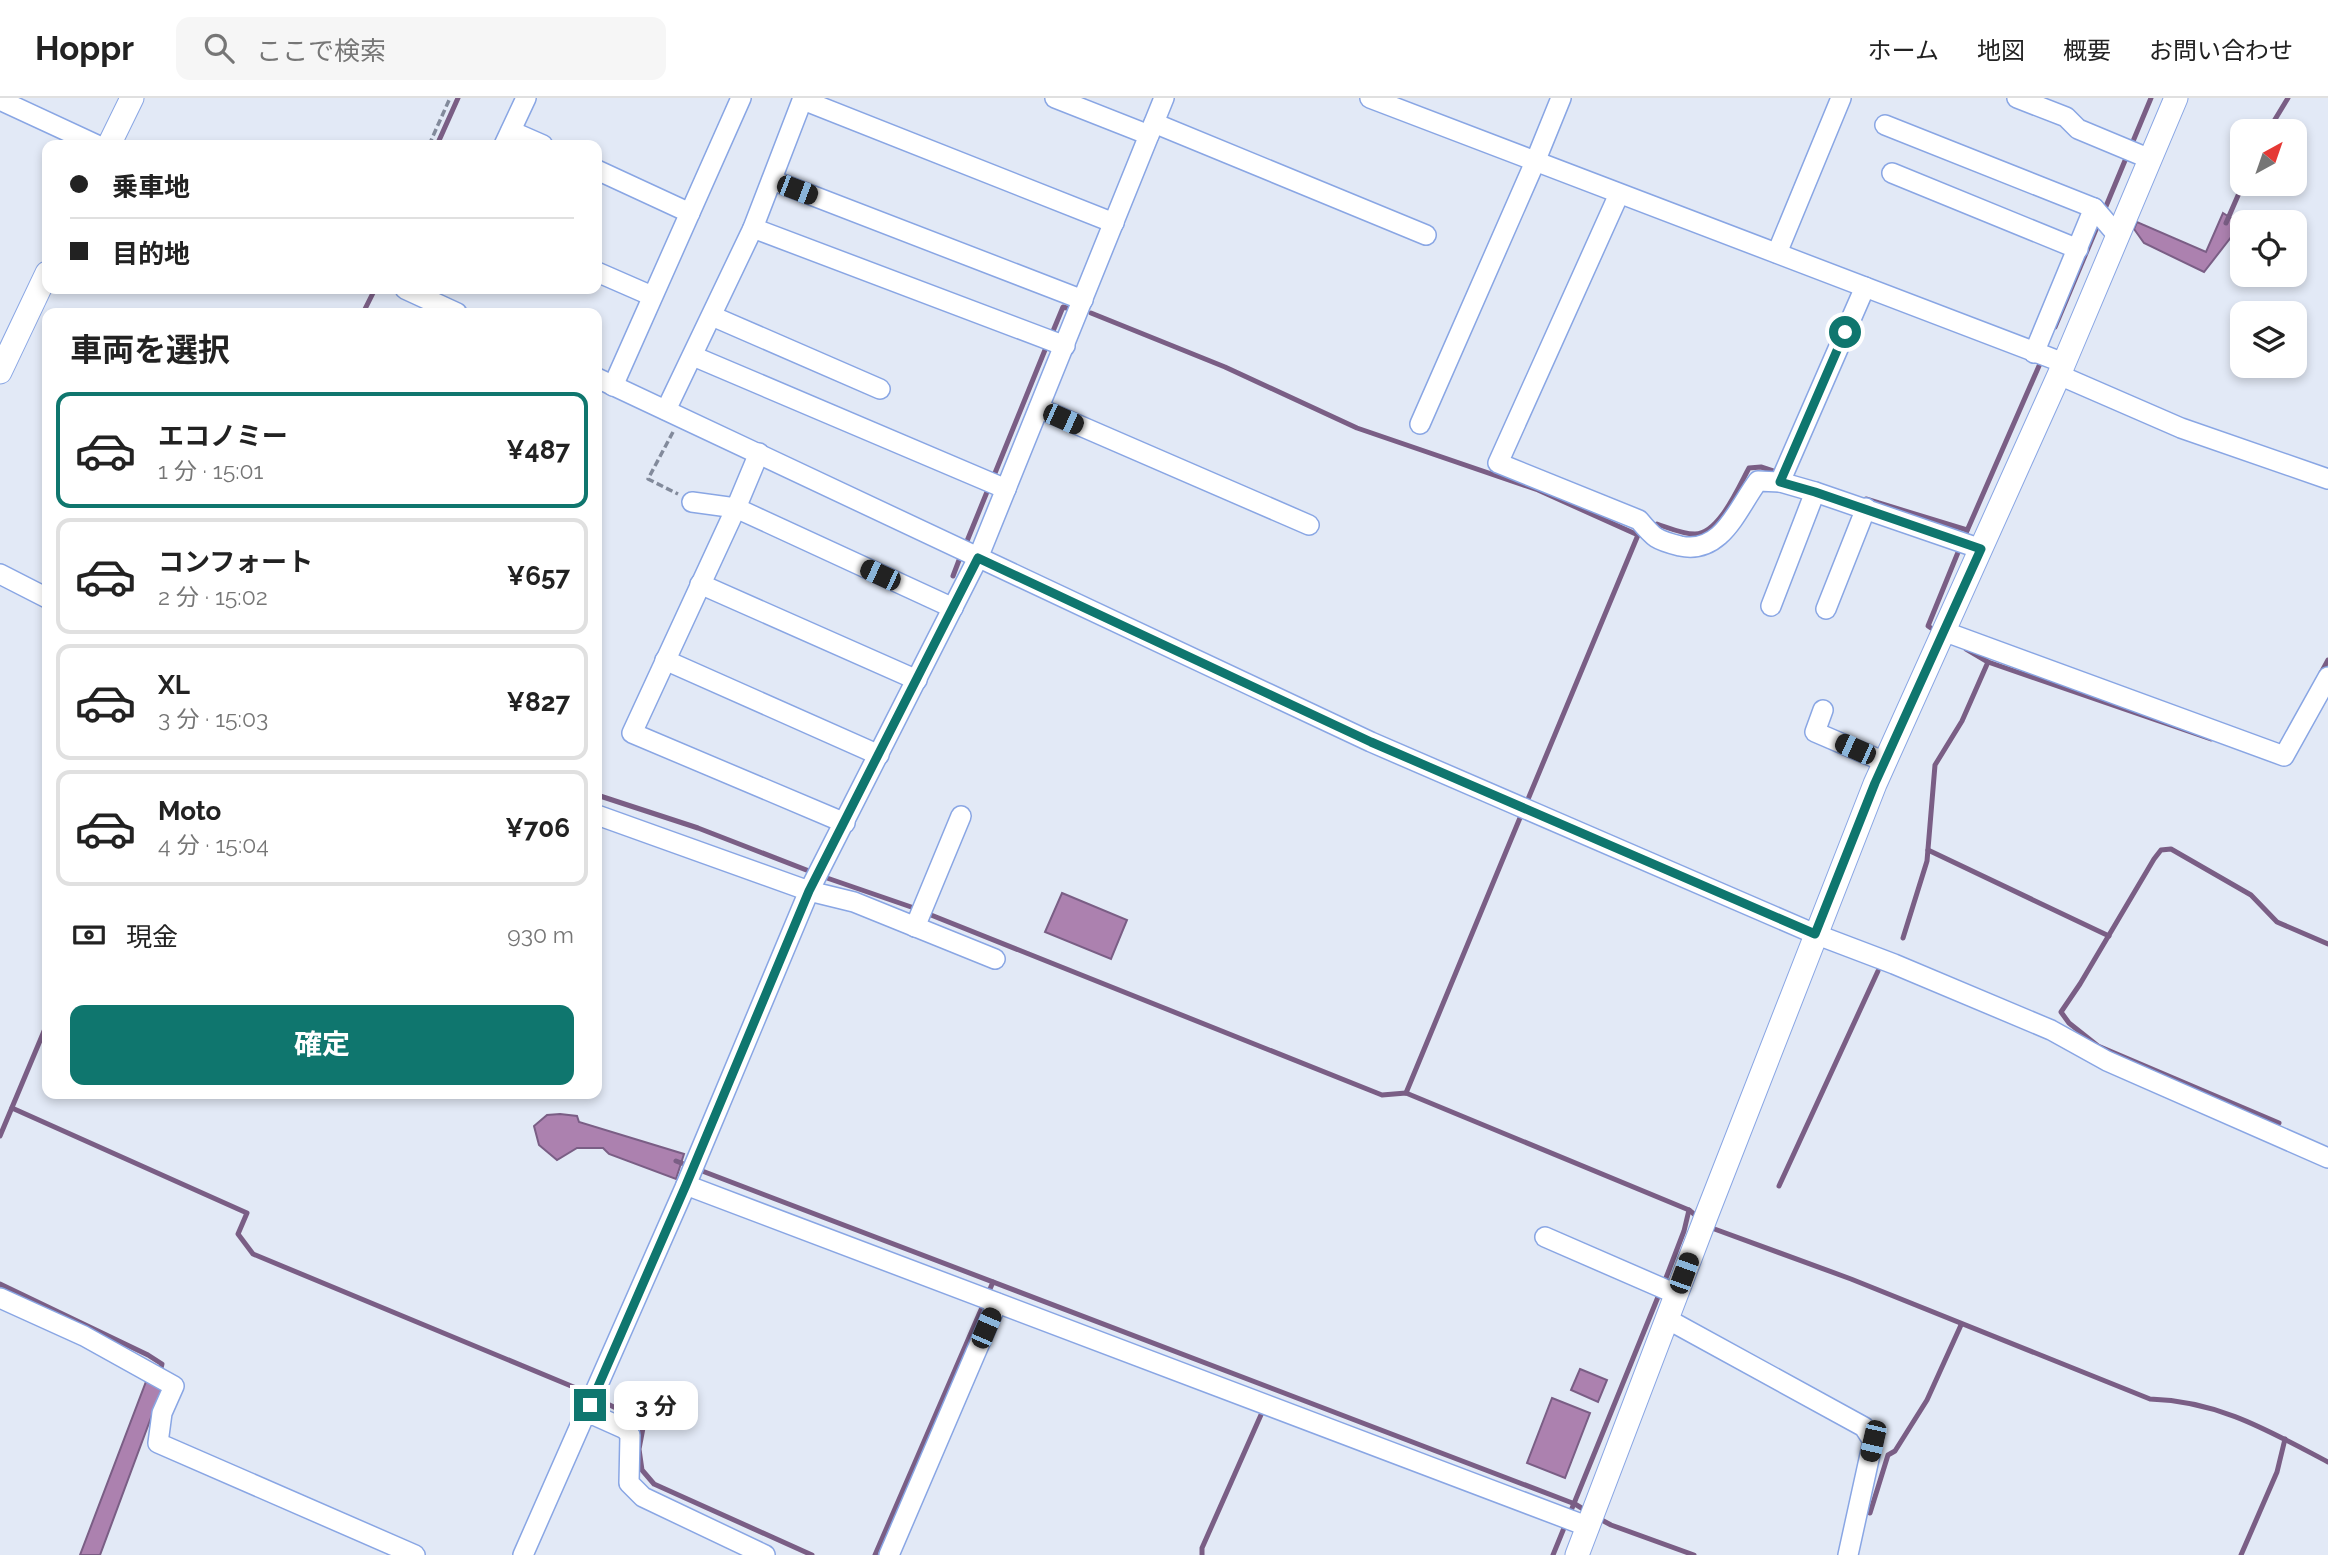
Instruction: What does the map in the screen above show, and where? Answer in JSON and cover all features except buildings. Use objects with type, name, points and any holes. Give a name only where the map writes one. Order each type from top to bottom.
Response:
[{"type":"street","points":[[111,140],[132,98]]},
{"type":"street","points":[[507,138],[526,98]]},
{"type":"street","points":[[741,98],[652,296],[605,382],[1371,742],[1815,934],[2051,1030],[2107,1061],[2328,1158]]},
{"type":"street","points":[[1055,98],[1152,129],[1426,235]]},
{"type":"street","points":[[523,1555],[592,1403],[816,878],[953,608],[969,554],[996,485],[1039,408],[1054,342],[1083,300],[1164,98]]},
{"type":"street","points":[[1370,98],[1865,287],[2049,361],[2181,428],[2328,479]]},
{"type":"street","points":[[1420,424],[1561,98]]},
{"type":"street","points":[[1777,253],[1841,98]]},
{"type":"street","points":[[2017,98],[2066,117],[2078,128],[2136,153]]},
{"type":"street","points":[[1577,1555],[1582,1519],[1667,1319],[1666,1290],[1703,1222],[1885,762],[1944,631],[1967,544],[2049,361],[2104,220],[2136,153],[2176,98]]},
{"type":"street","points":[[673,414],[693,356],[753,228],[803,99],[1114,223]]},
{"type":"street","points":[[0,100],[86,140]]},
{"type":"street","points":[[1885,125],[2104,220]]},
{"type":"street","points":[[602,172],[690,213]]},
{"type":"street","points":[[1892,173],[2078,248]]},
{"type":"street","points":[[772,180],[1083,300]]},
{"type":"street","points":[[1619,194],[1498,463],[1639,520],[1654,538],[1691,548],[1705,546],[1723,532],[1758,481],[1782,476],[1815,492],[1967,544]]},
{"type":"street","points":[[2049,361],[2078,248],[2104,220]]},
{"type":"street","points":[[753,228],[1054,342]]},
{"type":"street","points":[[602,274],[652,296]]},
{"type":"street","points":[[0,372],[42,284]]},
{"type":"street","points":[[1782,476],[1865,287]]},
{"type":"street","points":[[436,295],[451,308]]},
{"type":"street","points":[[712,316],[880,389]]},
{"type":"street","points":[[693,356],[996,485]]},
{"type":"street","points":[[1039,408],[1309,524]]},
{"type":"street","points":[[758,453],[736,508],[632,733],[845,823]]},
{"type":"street","points":[[1771,606],[1815,492]]},
{"type":"street","points":[[692,502],[736,508],[953,608]]},
{"type":"street","points":[[1826,609],[1866,508]]},
{"type":"street","points":[[0,574],[42,595]]},
{"type":"street","points":[[701,584],[917,680]]},
{"type":"street","points":[[1944,631],[2284,756],[2328,677]]},
{"type":"street","points":[[665,660],[879,755]]},
{"type":"street","points":[[1823,710],[1815,732],[1885,762]]},
{"type":"street","points":[[602,816],[816,878],[854,902],[917,924],[995,959]]},
{"type":"street","points":[[917,924],[961,816]]},
{"type":"street","points":[[691,1174],[989,1300],[1266,1405],[1582,1519]]},
{"type":"street","points":[[1545,1237],[1666,1290]]},
{"type":"street","points":[[0,1298],[84,1336],[174,1386],[162,1413],[158,1443],[415,1555]]},
{"type":"street","points":[[889,1555],[989,1300]]},
{"type":"street","points":[[1667,1319],[1864,1427],[1873,1441],[1848,1555]]},
{"type":"street","points":[[592,1403],[630,1435],[629,1483],[643,1497],[765,1555]]},
{"type":"path","points":[[431,140],[450,98]]},
{"type":"path","points":[[673,414],[648,479],[692,502]]},
{"type":"shaded area","points":[[2223,213],[2230,217],[2230,239],[2204,272],[2144,243],[2134,229],[2137,222],[2206,252]]},
{"type":"shaded area","points":[[1062,893],[1127,920],[1111,959],[1045,932]]},
{"type":"shaded area","points":[[547,1115],[577,1116],[579,1122],[684,1154],[676,1179],[609,1154],[603,1148],[577,1148],[557,1160],[539,1145],[534,1126]]},
{"type":"shaded area","points":[[1580,1369],[1607,1380],[1598,1402],[1571,1390]]},
{"type":"shaded area","points":[[147,1379],[162,1388],[100,1555],[80,1555]]},
{"type":"shaded area","points":[[1552,1398],[1590,1413],[1565,1478],[1527,1463]]},
{"type":"waterway","points":[[439,140],[458,98]]},
{"type":"waterway","points":[[2104,211],[2151,98]]},
{"type":"waterway","points":[[2275,119],[2288,98]]},
{"type":"waterway","points":[[2226,223],[2238,196]]},
{"type":"waterway","points":[[2055,327],[2100,220]]},
{"type":"waterway","points":[[366,308],[372,294]]},
{"type":"waterway","points":[[1051,336],[1063,307],[1067,308]]},
{"type":"waterway","points":[[1091,313],[1225,367],[1357,428],[1538,490],[1638,535]]},
{"type":"waterway","points":[[993,478],[1047,345]]},
{"type":"waterway","points":[[1966,533],[2042,359]]},
{"type":"waterway","points":[[1653,527],[1657,524],[1685,533],[1704,532],[1720,518],[1749,468],[1761,467],[1780,473]]},
{"type":"waterway","points":[[965,546],[989,487]]},
{"type":"waterway","points":[[1866,499],[1967,530]]},
{"type":"waterway","points":[[1526,804],[1638,535],[1644,532]]},
{"type":"waterway","points":[[1931,628],[1928,626],[1961,545]]},
{"type":"waterway","points":[[953,576],[961,555]]},
{"type":"waterway","points":[[1903,938],[1927,861],[1935,765],[1962,721],[1988,662],[1966,649]]},
{"type":"waterway","points":[[2321,673],[2328,660]]},
{"type":"waterway","points":[[1988,662],[2211,739]]},
{"type":"waterway","points":[[602,797],[698,828],[827,878],[917,909]]},
{"type":"waterway","points":[[1406,1093],[1522,813]]},
{"type":"waterway","points":[[2279,1123],[2098,1046],[2069,1023],[2061,1012],[2161,850],[2171,849],[2251,895],[2277,922],[2328,944]]},
{"type":"waterway","points":[[1928,850],[2109,936]]},
{"type":"waterway","points":[[926,913],[1382,1095],[1406,1093],[1689,1210],[1699,1218]]},
{"type":"waterway","points":[[1779,1186],[1878,971]]},
{"type":"waterway","points":[[0,1136],[42,1036]]},
{"type":"waterway","points":[[12,1108],[247,1213],[238,1234],[253,1254],[588,1393]]},
{"type":"waterway","points":[[676,1161],[1575,1504],[1588,1512]]},
{"type":"waterway","points":[[1664,1283],[1689,1210]]},
{"type":"waterway","points":[[1709,1227],[1851,1279],[2150,1399],[2199,1405],[2243,1420],[2328,1462]]},
{"type":"waterway","points":[[875,1555],[993,1282]]},
{"type":"waterway","points":[[0,1284],[148,1355],[162,1364],[160,1372]]},
{"type":"waterway","points":[[1553,1555],[1660,1292]]},
{"type":"waterway","points":[[1870,1513],[1888,1455],[1895,1451],[1927,1400],[1961,1325]]},
{"type":"waterway","points":[[597,1399],[637,1418],[643,1428],[639,1449],[642,1470],[654,1484],[812,1555]]},
{"type":"waterway","points":[[1202,1555],[1202,1548],[1264,1408]]},
{"type":"waterway","points":[[2241,1555],[2277,1472],[2285,1439]]},
{"type":"waterway","points":[[1596,1517],[1694,1555]]},
{"type":"route","points":[[590,1405],[809,891],[978,558],[1371,742],[1815,934],[1875,783],[1981,549],[1780,482],[1845,332]]}]
